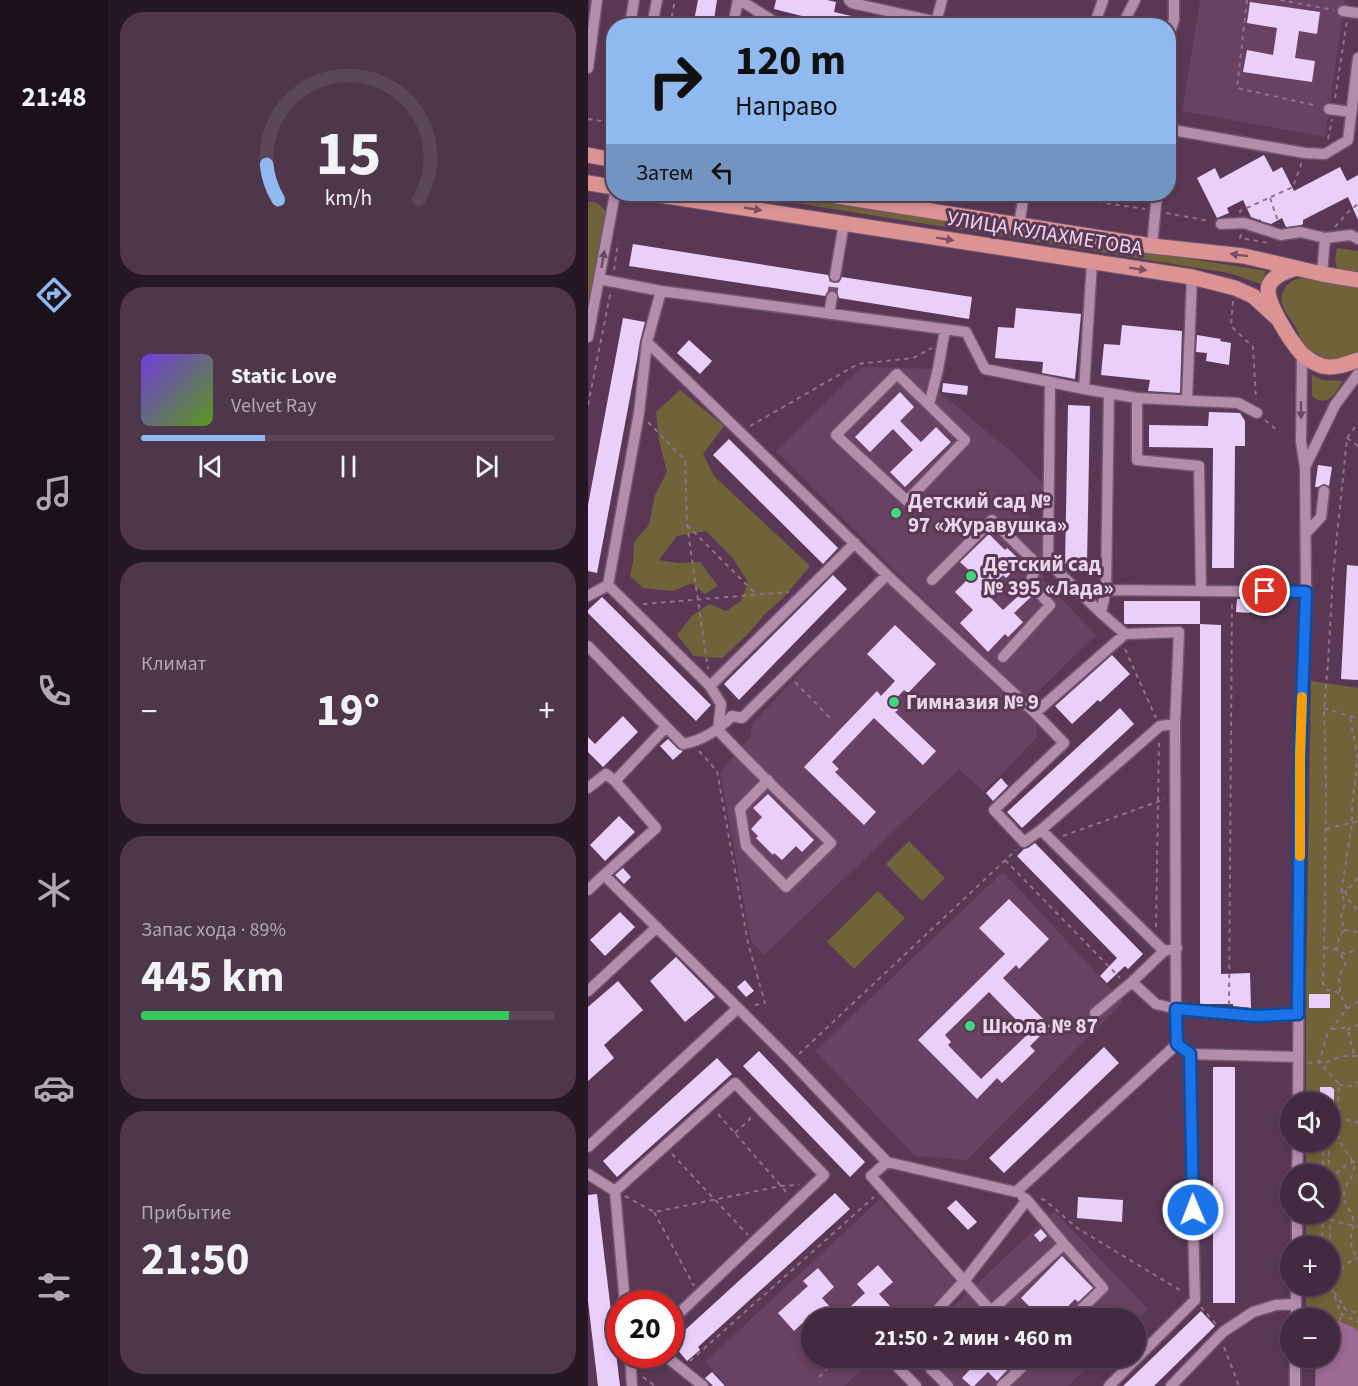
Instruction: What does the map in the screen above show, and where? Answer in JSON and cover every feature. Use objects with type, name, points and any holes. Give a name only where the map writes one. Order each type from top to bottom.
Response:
[{"type":"main road","points":[[588,155],[606,158]]},
{"type":"main road","points":[[588,183],[606,186]]},
{"type":"main road","name":"УЛИЦА КУЛАХМЕТОВА","points":[[698,201],[1192,277],[1235,288],[1253,296],[1277,318]]},
{"type":"main road","name":"УЛИЦА КУЛАХМЕТОВА","points":[[904,201],[1019,225],[1152,246],[1244,256],[1358,280]]},
{"type":"main road","points":[[1296,268],[1282,273],[1269,284],[1268,297],[1277,318],[1302,354],[1312,362],[1324,367],[1343,366],[1358,360]]},
{"type":"street","points":[[588,68],[597,0]]},
{"type":"street","points":[[631,18],[634,0]]},
{"type":"street","points":[[653,18],[657,0]]},
{"type":"street","points":[[735,18],[739,0],[768,18]]},
{"type":"street","points":[[849,0],[852,3],[914,18]]},
{"type":"street","points":[[937,18],[942,0]]},
{"type":"street","points":[[1097,18],[1103,0]]},
{"type":"street","points":[[1126,18],[1135,0]]},
{"type":"street","points":[[1174,0],[1174,18]]},
{"type":"street","points":[[1176,131],[1305,153],[1325,154],[1348,140],[1353,117],[1358,58]]},
{"type":"street","points":[[1331,109],[1353,117]]},
{"type":"street","points":[[588,337],[614,201]]},
{"type":"street","points":[[1019,225],[1023,201]]},
{"type":"street","points":[[1152,246],[1156,201]]},
{"type":"street","points":[[1221,224],[1241,223],[1281,236],[1300,232],[1325,238],[1351,235],[1358,239]]},
{"type":"street","points":[[835,276],[844,224]]},
{"type":"street","points":[[1322,274],[1325,238]]},
{"type":"street","points":[[1084,389],[1092,262]]},
{"type":"street","points":[[1186,400],[1192,277]]},
{"type":"street","points":[[599,279],[662,291],[966,332],[985,369],[1137,398],[1238,403],[1257,412]]},
{"type":"street","points":[[608,585],[639,414],[647,342],[662,291]]},
{"type":"street","points":[[829,314],[832,297]]},
{"type":"street","points":[[929,405],[945,330]]},
{"type":"street","points":[[647,342],[1064,743],[994,810],[1024,842],[1041,830],[1160,726],[1175,724]]},
{"type":"street","points":[[1299,1092],[1301,1060],[1298,1014],[1300,757],[1306,592],[1305,467],[1301,442],[1302,354]]},
{"type":"street","points":[[897,374],[929,405],[964,440],[907,501],[836,435],[897,374]]},
{"type":"street","points":[[1305,467],[1335,405],[1358,374]]},
{"type":"street","points":[[1003,657],[1050,605],[1030,583],[1043,563],[1050,381]]},
{"type":"street","points":[[1101,613],[1106,590],[1109,393]]},
{"type":"street","points":[[1137,398],[1137,460],[1199,466],[1201,591]]},
{"type":"street","points":[[1306,533],[1321,517],[1324,491]]},
{"type":"street","points":[[932,580],[992,520],[1101,613],[1122,636]]},
{"type":"street","points":[[710,686],[855,543]]},
{"type":"street","points":[[588,646],[683,744],[692,743],[718,730],[732,716],[742,718],[887,575]]},
{"type":"street","points":[[588,596],[608,585]]},
{"type":"street","points":[[608,585],[710,686],[721,704],[718,730]]},
{"type":"street","points":[[1106,590],[1306,592]]},
{"type":"street","points":[[1016,1192],[1177,1044],[1175,724],[1179,632],[1122,636],[1035,713]]},
{"type":"street","points":[[615,782],[666,727]]},
{"type":"street","points":[[718,730],[738,751],[768,780],[831,843],[786,888],[746,846],[740,809],[768,780]]},
{"type":"street","points":[[588,788],[606,774],[656,828],[588,890]]},
{"type":"street","points":[[1041,830],[1164,951]]},
{"type":"street","points":[[604,875],[791,1061],[887,1162],[1016,1192],[1027,1200],[1103,1288],[1082,1308]]},
{"type":"street","points":[[588,991],[657,927]]},
{"type":"street","points":[[1095,1013],[1130,984],[1164,951],[1177,948]]},
{"type":"street","points":[[1130,984],[1156,1004],[1176,1009],[1256,1016],[1298,1014]]},
{"type":"street","points":[[588,1147],[738,1008]]},
{"type":"street","points":[[1177,1044],[1190,1054],[1301,1060]]},
{"type":"street","points":[[1109,1386],[1195,1300],[1190,1054]]},
{"type":"street","points":[[615,1191],[735,1083],[824,1175],[684,1308]]},
{"type":"street","points":[[887,1162],[871,1176],[965,1280],[983,1308]]},
{"type":"street","points":[[588,1174],[615,1191]]},
{"type":"street","points":[[615,1191],[624,1290]]},
{"type":"street","points":[[939,1308],[965,1280],[1027,1200]]},
{"type":"street","points":[[995,1308],[1064,1244]]},
{"type":"street","points":[[1296,1296],[1296,1308]]},
{"type":"street","points":[[1171,1386],[1223,1332],[1253,1312],[1276,1305],[1296,1304]]},
{"type":"street","points":[[631,1368],[632,1386]]},
{"type":"street","points":[[899,1368],[916,1386]]},
{"type":"street","points":[[932,1368],[948,1386]]},
{"type":"street","points":[[1002,1386],[1021,1368]]},
{"type":"street","points":[[1295,1368],[1295,1386]]},
{"type":"street","points":[[681,1369],[703,1386]]},
{"type":"path","points":[[672,18],[675,0]]},
{"type":"path","points":[[1247,0],[1237,88],[1331,109]]},
{"type":"path","points":[[1280,0],[1350,12],[1331,109],[1325,154]]},
{"type":"path","points":[[588,119],[606,122]]},
{"type":"path","points":[[1247,240],[1240,238],[1240,211],[1293,187],[1305,153]]},
{"type":"path","points":[[1270,198],[1279,222],[1281,236]]},
{"type":"path","points":[[1093,201],[1155,210],[1221,224]]},
{"type":"path","points":[[1325,238],[1358,204]]},
{"type":"path","points":[[588,405],[618,240]]},
{"type":"path","points":[[1234,298],[1231,326],[1253,347],[1257,412],[1279,432]]},
{"type":"path","points":[[741,432],[858,364],[913,358],[942,343]]},
{"type":"path","points":[[639,414],[685,460],[687,525],[710,686]]},
{"type":"path","points":[[1340,993],[1327,990],[1323,984],[1326,790],[1324,708],[1333,575],[1347,438],[1358,423]]},
{"type":"path","points":[[1347,438],[1358,446]]},
{"type":"path","points":[[687,525],[757,595]]},
{"type":"path","points":[[628,605],[807,590]]},
{"type":"path","points":[[1229,1014],[1232,602]]},
{"type":"path","points":[[1122,636],[1160,726],[1156,942]]},
{"type":"path","points":[[787,674],[830,718]]},
{"type":"path","points":[[1324,708],[1350,717],[1358,716]]},
{"type":"path","points":[[1347,1009],[1340,993],[1339,977],[1346,962],[1337,950],[1339,937],[1344,930],[1341,917],[1345,903],[1341,893],[1352,824],[1356,777],[1357,754],[1350,717]]},
{"type":"path","points":[[692,743],[717,771],[748,943],[765,1003],[738,1008]]},
{"type":"path","points":[[1051,840],[1176,795]]},
{"type":"path","points":[[1325,829],[1358,821]]},
{"type":"path","points":[[791,1061],[1024,842]]},
{"type":"path","points":[[1005,860],[1130,984]]},
{"type":"path","points":[[1341,893],[1358,877]]},
{"type":"path","points":[[1345,891],[1350,902],[1358,911]]},
{"type":"path","points":[[1344,930],[1358,932]]},
{"type":"path","points":[[1324,948],[1345,954],[1358,949]]},
{"type":"path","points":[[1319,1062],[1330,1029],[1358,1000]]},
{"type":"path","points":[[1346,1030],[1358,1025]]},
{"type":"path","points":[[1301,1060],[1327,1062],[1342,1056],[1356,1055],[1345,1028],[1330,1029]]},
{"type":"path","points":[[1319,1062],[1344,1087],[1358,1082]]},
{"type":"path","points":[[1339,1084],[1339,1092]]},
{"type":"path","points":[[710,1106],[795,1202]]},
{"type":"path","points":[[735,1133],[750,1119],[746,1108]]},
{"type":"path","points":[[1340,1123],[1348,1120],[1358,1123]]},
{"type":"path","points":[[1340,1142],[1354,1166],[1353,1174],[1344,1193],[1345,1205],[1352,1214],[1356,1227],[1351,1242],[1358,1258],[1347,1263],[1340,1271]]},
{"type":"path","points":[[665,1147],[754,1241]]},
{"type":"path","points":[[1340,1170],[1358,1160]]},
{"type":"path","points":[[654,1212],[781,1186],[814,1184]]},
{"type":"path","points":[[681,1369],[883,1190]]},
{"type":"path","points":[[615,1191],[654,1212],[699,1294]]},
{"type":"path","points":[[1016,1192],[1046,1200],[1077,1228],[1195,1300],[1223,1332],[1223,1345],[1239,1386]]},
{"type":"path","points":[[1340,1223],[1356,1227]]},
{"type":"path","points":[[1334,1296],[1341,1314],[1340,1322]]},
{"type":"path","points":[[1337,1296],[1346,1310],[1358,1313]]},
{"type":"path","points":[[1341,1314],[1358,1322]]},
{"type":"path","points":[[819,1377],[828,1368]]},
{"type":"shaded area","points":[[1200,0],[1345,0],[1325,137],[1182,111]]},
{"type":"shaded area","points":[[784,201],[835,201],[1266,271],[1261,284],[1229,273]]},
{"type":"shaded area","points":[[588,202],[598,204],[606,212],[588,305]]},
{"type":"shaded area","points":[[1337,248],[1358,251],[1358,273],[1341,271],[1337,268],[1335,260]]},
{"type":"shaded area","points":[[1302,278],[1358,288],[1358,354],[1339,360],[1320,359],[1306,349],[1282,301],[1287,285]]},
{"type":"shaded area","points":[[862,367],[938,369],[937,390],[1014,454],[1045,486],[1026,512],[1045,535],[1043,580],[1096,635],[1029,700],[896,572],[776,451]]},
{"type":"shaded area","points":[[1312,375],[1323,380],[1343,381],[1330,398],[1322,401],[1312,396]]},
{"type":"shaded area","points":[[680,390],[724,426],[703,454],[714,476],[810,566],[783,598],[722,658],[694,656],[677,635],[692,616],[709,604],[726,611],[741,601],[748,582],[732,557],[706,531],[677,536],[659,560],[678,563],[700,562],[718,586],[705,594],[692,583],[673,591],[643,588],[630,576],[634,542],[649,525],[655,495],[667,472],[659,440],[656,412]]},
{"type":"shaded area","name":"Гимназия № 9","points":[[887,580],[1036,723],[1037,737],[983,791],[959,769],[764,955],[751,941],[720,772],[751,736],[751,725]]},
{"type":"shaded area","points":[[1311,681],[1358,688],[1358,1333],[1340,1332],[1340,1308],[1306,1308],[1306,1296],[1340,1296],[1340,1236],[1306,1236],[1306,1224],[1340,1224],[1340,1164],[1306,1164],[1306,1152],[1340,1152],[1340,1092],[1306,1092]]},
{"type":"shaded area","points":[[909,841],[945,878],[922,901],[886,864]]},
{"type":"shaded area","name":"Школа № 87","points":[[1003,872],[1123,1002],[967,1160],[915,1156],[815,1051]]},
{"type":"shaded area","points":[[878,891],[905,918],[854,969],[827,942]]},
{"type":"shaded area","points":[[880,1199],[956,1282],[928,1308],[801,1308],[801,1368],[864,1368],[844,1386],[727,1386],[705,1362]]},
{"type":"shaded area","points":[[1054,1211],[1148,1309],[1146,1311],[1146,1308],[952,1308]]},
{"type":"shaded area","points":[[1340,1322],[1353,1327],[1358,1331],[1358,1386],[1315,1386],[1316,1368],[1340,1368]]},
{"type":"shaded area","points":[[921,1368],[1087,1368],[1068,1386],[938,1386]]},
{"type":"building","points":[[698,0],[717,0],[714,18],[695,18]]},
{"type":"building","points":[[776,0],[827,0],[836,2],[834,12],[860,18],[810,18],[774,9]]},
{"type":"building","points":[[1250,2],[1320,12],[1317,34],[1299,31],[1295,58],[1315,61],[1312,82],[1243,72],[1247,50],[1273,55],[1277,28],[1247,23]]},
{"type":"building","points":[[1264,155],[1273,172],[1282,167],[1294,191],[1340,167],[1347,181],[1358,175],[1358,220],[1348,197],[1303,220],[1301,225],[1286,227],[1282,218],[1271,224],[1251,217],[1243,200],[1227,208],[1229,213],[1217,218],[1197,178],[1215,168],[1220,179]]},
{"type":"building","points":[[633,244],[828,275],[830,281],[834,283],[840,281],[842,277],[972,297],[969,319],[839,298],[837,292],[833,290],[827,292],[825,296],[629,266]]},
{"type":"building","points":[[1016,308],[1081,314],[1075,379],[1042,373],[1043,362],[995,358],[998,327],[1014,328]]},
{"type":"building","points":[[623,318],[645,322],[597,573],[588,571],[588,505]]},
{"type":"building","points":[[1122,325],[1182,331],[1180,393],[1148,391],[1150,380],[1101,375],[1104,344],[1120,345]]},
{"type":"building","points":[[1197,335],[1231,343],[1229,365],[1206,361],[1207,353],[1196,352]]},
{"type":"building","points":[[689,340],[712,361],[700,374],[677,353]]},
{"type":"building","points":[[943,383],[968,386],[967,395],[942,392]]},
{"type":"building","points":[[900,392],[914,407],[900,421],[921,442],[936,427],[951,442],[905,487],[890,472],[913,450],[893,429],[870,452],[855,437]]},
{"type":"building","points":[[1068,405],[1090,406],[1087,565],[1065,564]]},
{"type":"building","points":[[1209,412],[1240,413],[1245,421],[1245,446],[1235,446],[1234,568],[1212,568],[1213,448],[1149,447],[1149,425],[1208,426]]},
{"type":"building","points":[[729,439],[838,548],[823,564],[713,455]]},
{"type":"building","points":[[1318,465],[1332,467],[1329,486],[1324,484],[1315,487]]},
{"type":"building","points":[[989,534],[1005,550],[1007,548],[1022,562],[1006,578],[1003,575],[988,589],[991,592],[988,595],[1003,610],[1026,589],[1032,596],[1014,613],[1023,622],[1008,637],[1005,634],[988,652],[960,623],[973,610],[955,592],[973,574],[960,562]]},
{"type":"building","points":[[1347,565],[1358,566],[1358,680],[1341,679]]},
{"type":"building","points":[[833,575],[847,589],[739,700],[724,684]]},
{"type":"building","points":[[602,597],[711,705],[696,721],[588,613],[588,610]]},
{"type":"building","points":[[1237,599],[1251,599],[1250,613],[1236,612]]},
{"type":"building","points":[[1124,601],[1200,601],[1200,624],[1125,624]]},
{"type":"building","points":[[1200,624],[1221,625],[1221,974],[1250,973],[1251,1008],[1233,1006],[1233,1004],[1200,1004]]},
{"type":"building","points":[[895,625],[936,664],[908,693],[904,690],[891,704],[898,710],[895,712],[936,751],[923,765],[874,718],[832,762],[839,769],[835,772],[876,812],[864,825],[804,767],[877,691],[881,696],[895,681],[867,654]]},
{"type":"building","points":[[1112,655],[1130,674],[1072,724],[1055,706]]},
{"type":"building","points":[[1120,708],[1134,724],[1022,828],[1007,812]]},
{"type":"building","points":[[623,716],[638,732],[603,767],[588,752],[588,737],[595,744]]},
{"type":"building","points":[[668,739],[683,751],[673,760],[660,746]]},
{"type":"building","points":[[1001,778],[1008,786],[993,801],[986,793]]},
{"type":"building","points":[[768,794],[814,840],[802,852],[796,846],[782,860],[774,853],[773,855],[756,838],[758,836],[751,829],[762,817],[753,808]]},
{"type":"building","points":[[619,816],[635,832],[605,861],[590,845]]},
{"type":"building","points":[[1035,843],[1143,954],[1128,969],[1125,966],[1107,983],[1100,976],[1117,958],[1017,856]]},
{"type":"building","points":[[623,868],[631,877],[624,884],[615,875]]},
{"type":"building","points":[[1009,899],[1049,939],[1019,969],[1016,965],[1003,978],[1050,1026],[1030,1046],[1035,1051],[1002,1083],[997,1078],[977,1099],[918,1040],[1005,954],[979,928]],"holes":[[[989,992],[1029,1033],[981,1079],[948,1045],[951,1042],[945,1035]]]},
{"type":"building","points":[[620,912],[635,927],[605,956],[590,940]]},
{"type":"building","points":[[676,957],[715,997],[685,1022],[650,981]]},
{"type":"building","points":[[745,980],[754,991],[746,997],[737,987]]},
{"type":"building","points":[[618,981],[643,1010],[604,1045],[614,1058],[588,1081],[588,1007]]},
{"type":"building","points":[[1309,994],[1330,994],[1330,1008],[1309,1008]]},
{"type":"building","points":[[1104,1047],[1119,1063],[1004,1173],[989,1158]]},
{"type":"building","points":[[759,1051],[865,1162],[850,1177],[743,1066]]},
{"type":"building","points":[[717,1058],[732,1074],[617,1177],[603,1161]]},
{"type":"building","points":[[1213,1067],[1235,1067],[1235,1303],[1213,1303]]},
{"type":"building","points":[[1320,1087],[1334,1089],[1334,1092],[1320,1092]]},
{"type":"building","points":[[835,1193],[850,1209],[698,1347],[700,1350],[687,1361],[684,1357],[684,1331]]},
{"type":"building","points":[[597,1194],[608,1290],[606,1290],[606,1368],[618,1368],[620,1386],[598,1386],[588,1301],[588,1195]]},
{"type":"building","points":[[1078,1197],[1123,1200],[1122,1222],[1077,1218]]},
{"type":"building","points":[[956,1200],[977,1222],[968,1230],[947,1208]]},
{"type":"building","points":[[1041,1229],[1047,1236],[1040,1242],[1034,1235]]},
{"type":"building","points":[[1062,1256],[1093,1288],[1078,1302],[1075,1299],[1066,1308],[1029,1308],[1021,1298]]},
{"type":"building","points":[[878,1265],[893,1282],[879,1294],[892,1308],[849,1308],[865,1293],[857,1284]]},
{"type":"building","points":[[818,1268],[834,1287],[822,1298],[831,1308],[801,1308],[801,1324],[794,1331],[778,1313],[808,1286],[803,1281]]},
{"type":"building","points":[[1201,1311],[1215,1326],[1154,1386],[1123,1386],[1142,1368],[1146,1368],[1146,1364]]},
{"type":"building","points":[[971,1368],[1009,1368],[997,1381],[988,1372],[974,1386],[962,1378]]},
{"type":"building","points":[[712,1372],[725,1386],[713,1386],[705,1378]]},
{"type":"tunnel","points":[[832,297],[835,276]]},
{"type":"slow traffic","points":[[1300,856],[1302,697]]},
{"type":"place","name":"Детский сад № 97 «Журавушка»","points":[[896,513]]},
{"type":"place","name":"Детский сад № 395 «Лада»","points":[[971,576]]},
{"type":"place","name":"Гимназия № 9","points":[[894,702]]},
{"type":"place","name":"Школа № 87","points":[[970,1026]]},
{"type":"route","points":[[1193,1210],[1190,1054],[1177,1044],[1176,1009],[1256,1016],[1298,1014],[1300,757],[1306,592],[1265,591]]}]
